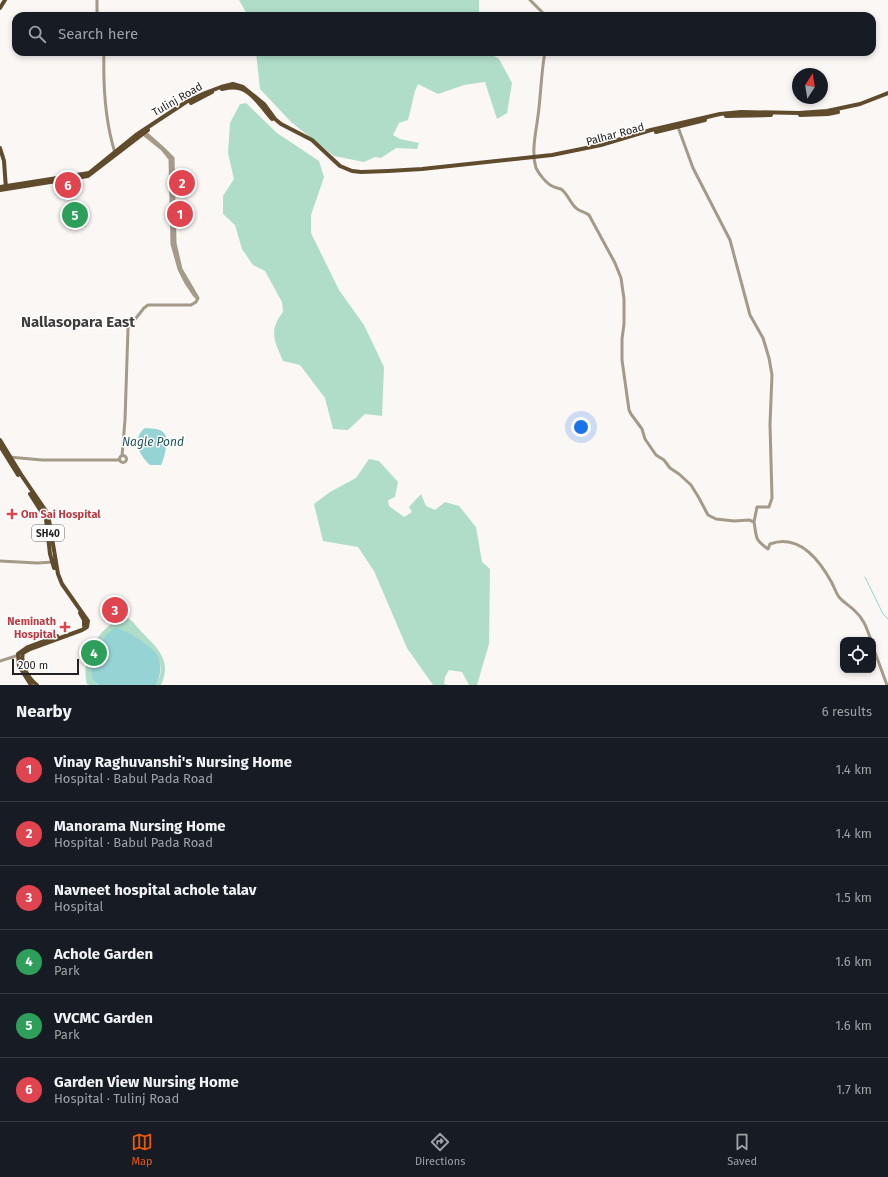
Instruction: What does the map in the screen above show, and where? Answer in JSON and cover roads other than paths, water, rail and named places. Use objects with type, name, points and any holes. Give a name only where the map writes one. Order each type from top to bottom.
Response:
[{"type":"main road","points":[[0,8],[4,0]]},
{"type":"main road","name":"Tulinj Road","points":[[0,189],[89,173],[142,132],[186,105],[219,89],[238,88],[244,90],[256,100],[274,121],[313,144],[334,164],[343,169]]},
{"type":"main road","name":"Palhar Road","points":[[535,159],[577,151],[720,114],[741,112],[799,113],[827,111],[860,104],[888,94]]},
{"type":"main road","name":"Palhar Road","points":[[343,169],[354,173],[363,174],[416,172],[564,156],[595,149],[639,136],[726,116],[750,114],[809,116],[828,114],[862,106],[888,94]]},
{"type":"main road","points":[[0,148],[4,161],[7,188]]},
{"type":"main road","name":"SH40","points":[[0,440],[46,519],[60,585],[80,612],[86,625],[28,647],[20,654]]},
{"type":"main road","name":"SH40","points":[[0,446],[8,456]]},
{"type":"main road","points":[[20,654],[19,666],[31,685]]},
{"type":"main road","points":[[20,654],[25,669],[37,685]]},
{"type":"street","points":[[97,0],[97,12]]},
{"type":"street","points":[[530,0],[542,12]]},
{"type":"street","points":[[104,56],[107,111],[110,136],[115,153]]},
{"type":"street","points":[[544,56],[539,116],[534,144],[536,168],[543,178],[553,187],[560,188],[567,194],[575,207],[589,215],[615,263],[621,278],[624,299],[622,360],[629,410],[642,429],[645,439],[656,455],[664,460],[670,468],[691,485],[708,515],[727,520],[749,520],[754,522]]},
{"type":"street","points":[[678,127],[693,168],[730,240],[750,315],[763,338],[769,358],[772,375],[770,424],[772,498],[769,507],[757,507],[754,522],[756,537],[758,542],[768,549],[770,544],[776,542],[791,543],[806,549],[824,570],[838,597],[864,621],[870,637]]},
{"type":"street","points":[[119,460],[122,456],[125,420],[129,325],[148,305],[191,304],[196,302],[197,298],[179,270],[172,244],[173,158],[163,148],[142,132]]},
{"type":"street","points":[[0,456],[42,460],[126,461],[125,457],[122,456]]},
{"type":"street","points":[[0,561],[36,563],[54,562]]},
{"type":"street","points":[[0,661],[20,654]]},
{"type":"street","points":[[876,654],[887,685]]},
{"type":"water","name":"Nagle Pond","points":[[145,428],[162,431],[166,437],[166,449],[161,465],[150,465],[140,452],[138,447],[138,437]]},
{"type":"water","points":[[115,628],[125,631],[138,638],[157,655],[160,663],[160,670],[156,685],[99,685],[93,680],[91,671],[105,636]]},
{"type":"waterway","points":[[865,577],[883,614],[888,619]]},
{"type":"place","name":"Manorama Nursing Home","points":[[182,183]]},
{"type":"place","name":"Garden View Nursing Home","points":[[68,185]]},
{"type":"place","name":"Vinay Raghuvanshi's Nursing Home","points":[[180,214]]},
{"type":"place","name":"VVCMC Garden","points":[[75,215]]},
{"type":"place","name":"Om Sai Hospital","points":[[12,514]]},
{"type":"place","name":"Navneet hospital achole talav","points":[[115,610]]},
{"type":"place","name":"Neminath Hospital","points":[[65,627]]},
{"type":"place","name":"Achole Garden","points":[[94,653]]},
{"type":"district","name":"Nallasopara East","points":[[78,322]]}]
